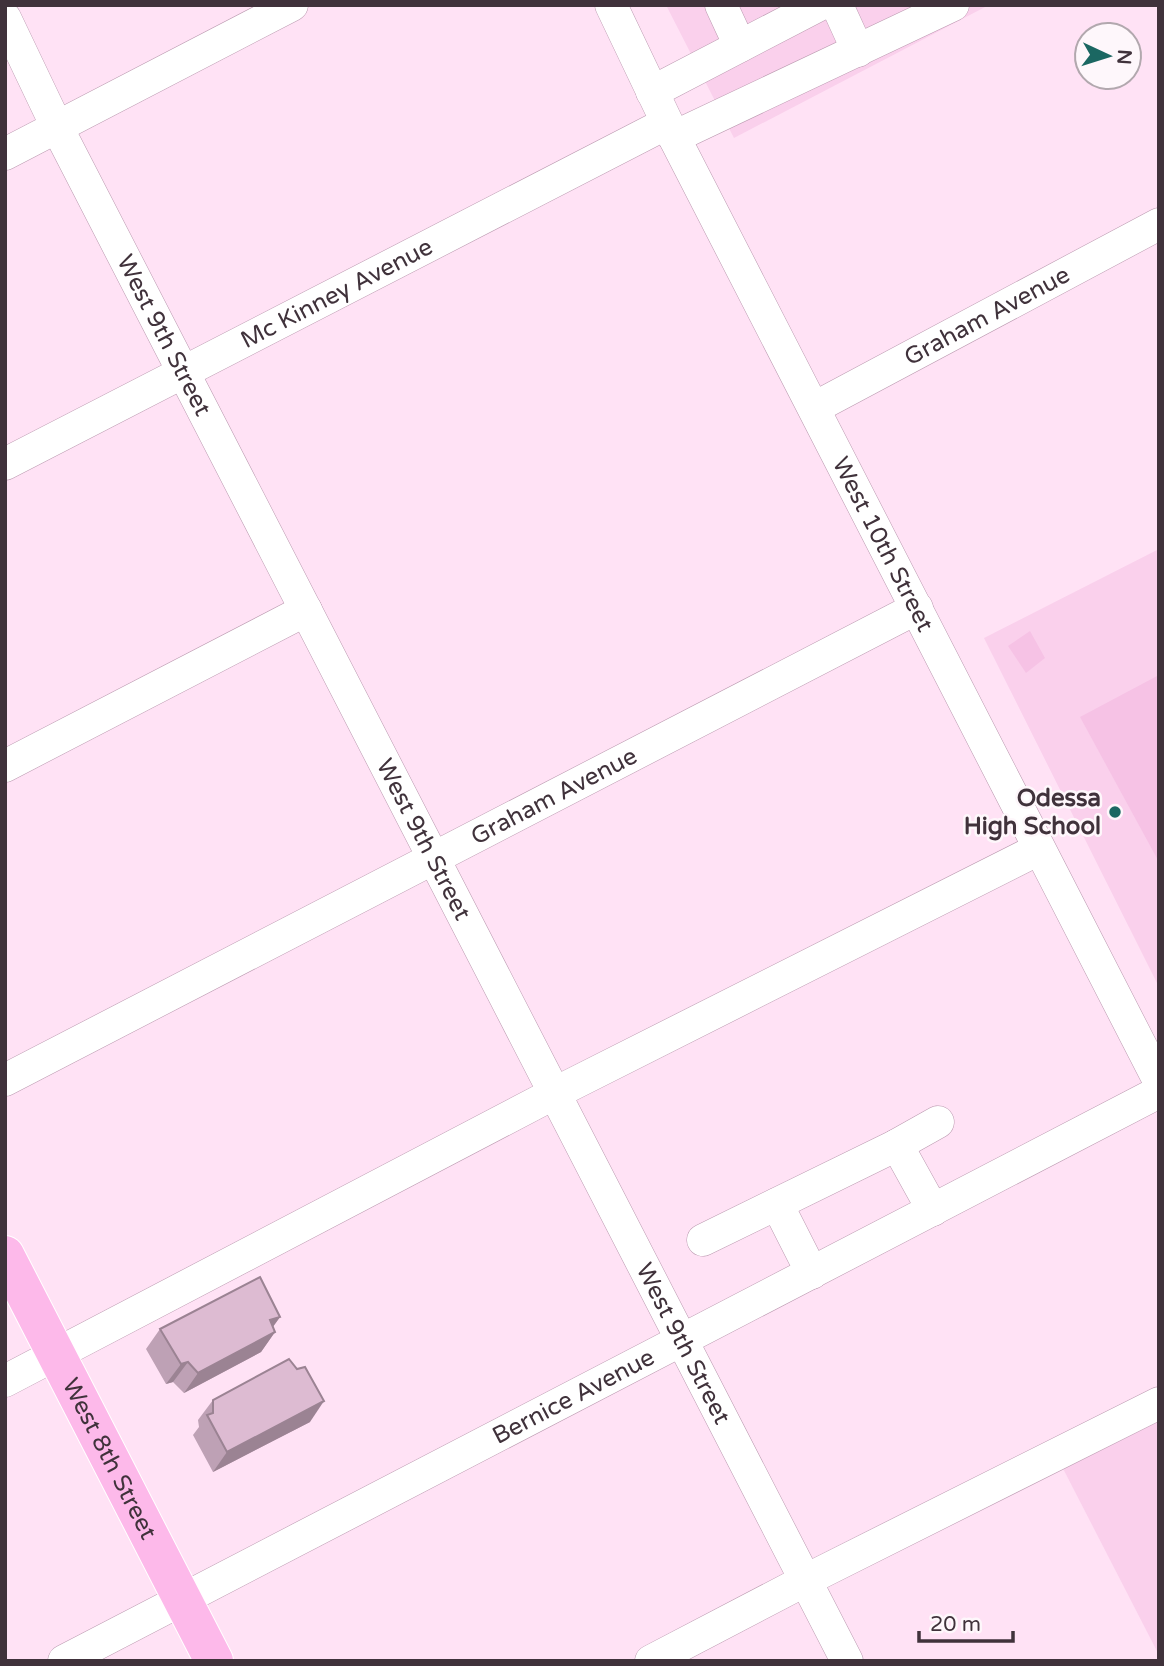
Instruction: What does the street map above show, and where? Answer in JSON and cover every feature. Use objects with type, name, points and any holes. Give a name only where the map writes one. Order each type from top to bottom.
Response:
[{"type":"main road","name":"West 8th Street","points":[[5,1255],[214,1661]]},
{"type":"street","points":[[5,154],[292,5]]},
{"type":"street","name":"West 10th Street","points":[[611,5],[671,130],[1159,1081]]},
{"type":"street","points":[[721,5],[740,46]]},
{"type":"street","points":[[652,92],[819,5]]},
{"type":"street","points":[[836,5],[858,51]]},
{"type":"street","name":"Mc Kinney Avenue","points":[[5,464],[183,372],[671,130],[858,51],[953,5]]},
{"type":"street","name":"West 9th Street","points":[[5,18],[57,127],[847,1661]]},
{"type":"street","name":"Graham Avenue","points":[[814,408],[1159,224]]},
{"type":"street","name":"Graham Avenue","points":[[5,1080],[917,608]]},
{"type":"street","points":[[5,766],[306,610]]},
{"type":"street","points":[[5,1381],[555,1093],[1040,849]]},
{"type":"street","name":"Bernice Avenue","points":[[64,1661],[1159,1093]]},
{"type":"street","points":[[703,1240],[897,1145],[938,1122]]},
{"type":"street","points":[[897,1145],[933,1210]]},
{"type":"street","points":[[777,1204],[812,1273]]},
{"type":"street","points":[[651,1661],[1159,1403]]},
{"type":"shaded area","points":[[666,5],[989,5],[734,138]]},
{"type":"shaded area","name":"Odessa High School","points":[[1159,549],[1159,987],[984,638]]},
{"type":"shaded area","points":[[1030,631],[1045,658],[1026,673],[1008,646]]},
{"type":"shaded area","points":[[1159,675],[1159,862],[1080,717]]},
{"type":"shaded area","points":[[1159,1397],[1159,1655],[1054,1451]]},
{"type":"building","points":[[260,1277],[280,1317],[270,1320],[275,1332],[198,1373],[188,1362],[181,1364],[160,1329]]},
{"type":"building","points":[[289,1359],[297,1369],[305,1367],[324,1401],[227,1452],[207,1415],[213,1413],[213,1400]]},
{"type":"place","name":"Odessa High School","points":[[1115,812]]}]
